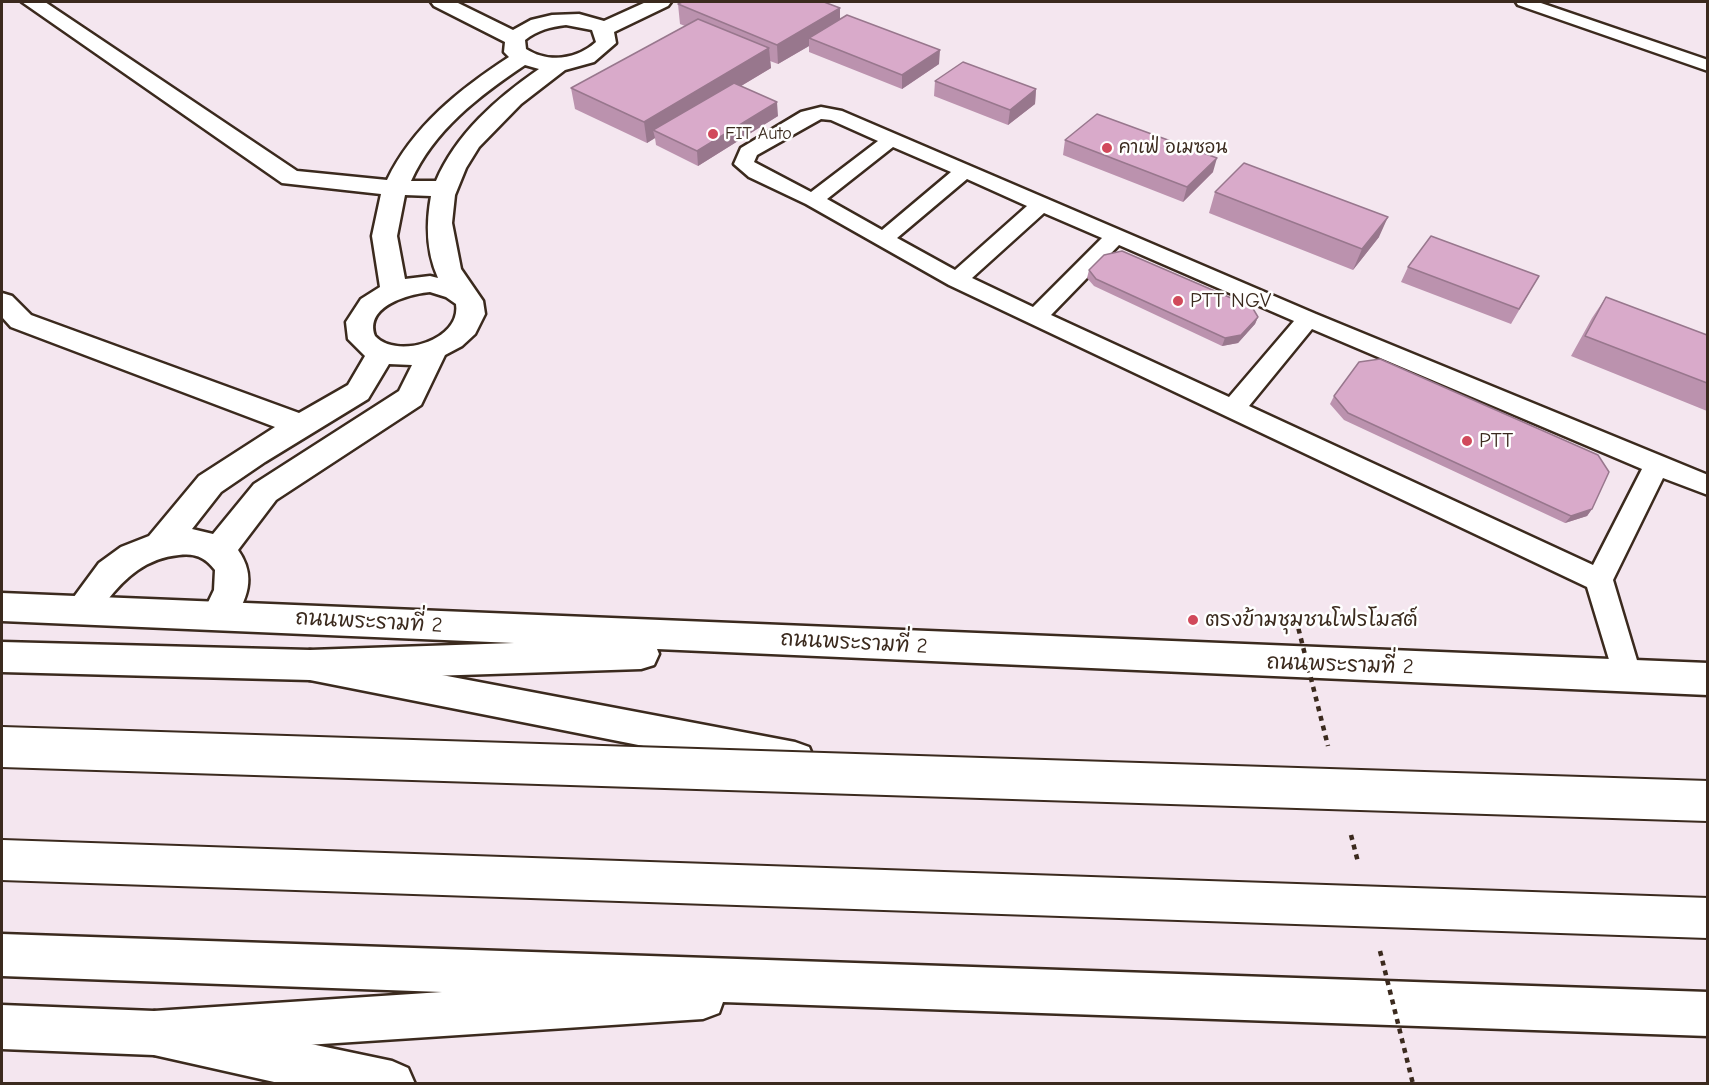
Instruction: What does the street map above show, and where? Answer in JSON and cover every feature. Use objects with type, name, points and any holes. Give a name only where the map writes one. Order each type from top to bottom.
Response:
[{"type":"main road","points":[[32,2],[291,178],[397,188],[446,189]]},
{"type":"main road","points":[[394,290],[386,250],[386,219],[397,188],[420,145],[447,114],[519,48],[529,28],[550,20],[581,20],[603,29],[607,36],[606,43],[600,50],[576,62],[539,63],[519,48],[441,2]]},
{"type":"main road","points":[[603,29],[661,2]]},
{"type":"main road","points":[[531,8],[550,20]]},
{"type":"main road","points":[[460,291],[430,284],[394,290],[368,307],[358,329],[361,339],[369,348],[381,353],[415,355],[433,351],[450,343],[462,333],[470,321],[472,310],[468,300],[450,278],[440,241],[438,214],[446,189],[465,150],[488,121],[518,93],[560,64]]},
{"type":"main road","points":[[2,302],[21,321],[302,426]]},
{"type":"main road","points":[[219,550],[265,492],[294,471],[411,399],[433,351]]},
{"type":"main road","points":[[161,545],[210,484],[254,454],[358,392],[381,353]]},
{"type":"main road","points":[[82,609],[111,572],[133,556],[161,545],[184,542],[206,545],[219,550],[232,567],[233,580],[219,615]]},
{"type":"main road","name":"ถนนพระรามที่ 2","points":[[2,607],[1707,679]]},
{"type":"main road","points":[[2,657],[310,665],[895,645]]},
{"type":"main road","points":[[310,665],[883,776]]},
{"type":"main road","points":[[2,745],[1707,802]]},
{"type":"main road","points":[[2,745],[1707,802]]},
{"type":"main road","points":[[2,860],[1707,918]]},
{"type":"main road","points":[[2,955],[1707,1014]]},
{"type":"main road","points":[[2,1027],[154,1034],[890,984]]},
{"type":"main road","points":[[154,1034],[392,1083]]},
{"type":"lane","points":[[1524,2],[1707,66]]},
{"type":"lane","points":[[1599,580],[957,280],[813,200],[756,173],[744,164],[748,152],[808,116],[821,113],[835,116],[1308,319],[1707,486]]},
{"type":"lane","points":[[813,200],[892,139]]},
{"type":"lane","points":[[883,239],[964,172]]},
{"type":"lane","points":[[957,280],[1041,205]]},
{"type":"lane","points":[[1036,317],[1116,237]]},
{"type":"lane","points":[[1233,409],[1308,319]]},
{"type":"lane","points":[[1627,677],[1599,580],[1657,465]]},
{"type":"path","points":[[1296,619],[1332,758]]},
{"type":"path","points":[[1349,828],[1361,874]]},
{"type":"path","points":[[1378,944],[1413,1083]]},
{"type":"building","points":[[682,2],[824,2],[840,8],[777,45],[678,4]]},
{"type":"building","points":[[847,15],[940,50],[902,75],[809,38]]},
{"type":"building","points":[[698,19],[769,48],[644,122],[571,88]]},
{"type":"building","points":[[963,62],[1036,89],[1010,110],[935,81]]},
{"type":"building","points":[[734,83],[777,102],[697,151],[653,130]]},
{"type":"building","points":[[1097,114],[1217,158],[1187,187],[1065,140]]},
{"type":"building","points":[[1244,163],[1388,217],[1362,249],[1215,192]]},
{"type":"building","points":[[1431,236],[1539,276],[1519,309],[1408,267]]},
{"type":"building","points":[[1122,251],[1252,307],[1258,317],[1241,335],[1225,338],[1096,279],[1089,270],[1104,255]]},
{"type":"building","points":[[1606,297],[1707,335],[1707,383],[1585,336]]},
{"type":"building","name":"PTT","points":[[1380,359],[1598,455],[1609,472],[1592,509],[1571,516],[1348,413],[1334,396],[1359,362]]},
{"type":"place","name":"FIT Auto","points":[[713,134]]},
{"type":"place","name":"คาเฟ่ อเมซอน","points":[[1107,148]]},
{"type":"place","name":"PTT NGV","points":[[1178,301]]},
{"type":"place","name":"PTT","points":[[1467,441]]},
{"type":"place","name":"ตรงข้ามชุมชนโฟรโมสต์","points":[[1193,620]]}]
